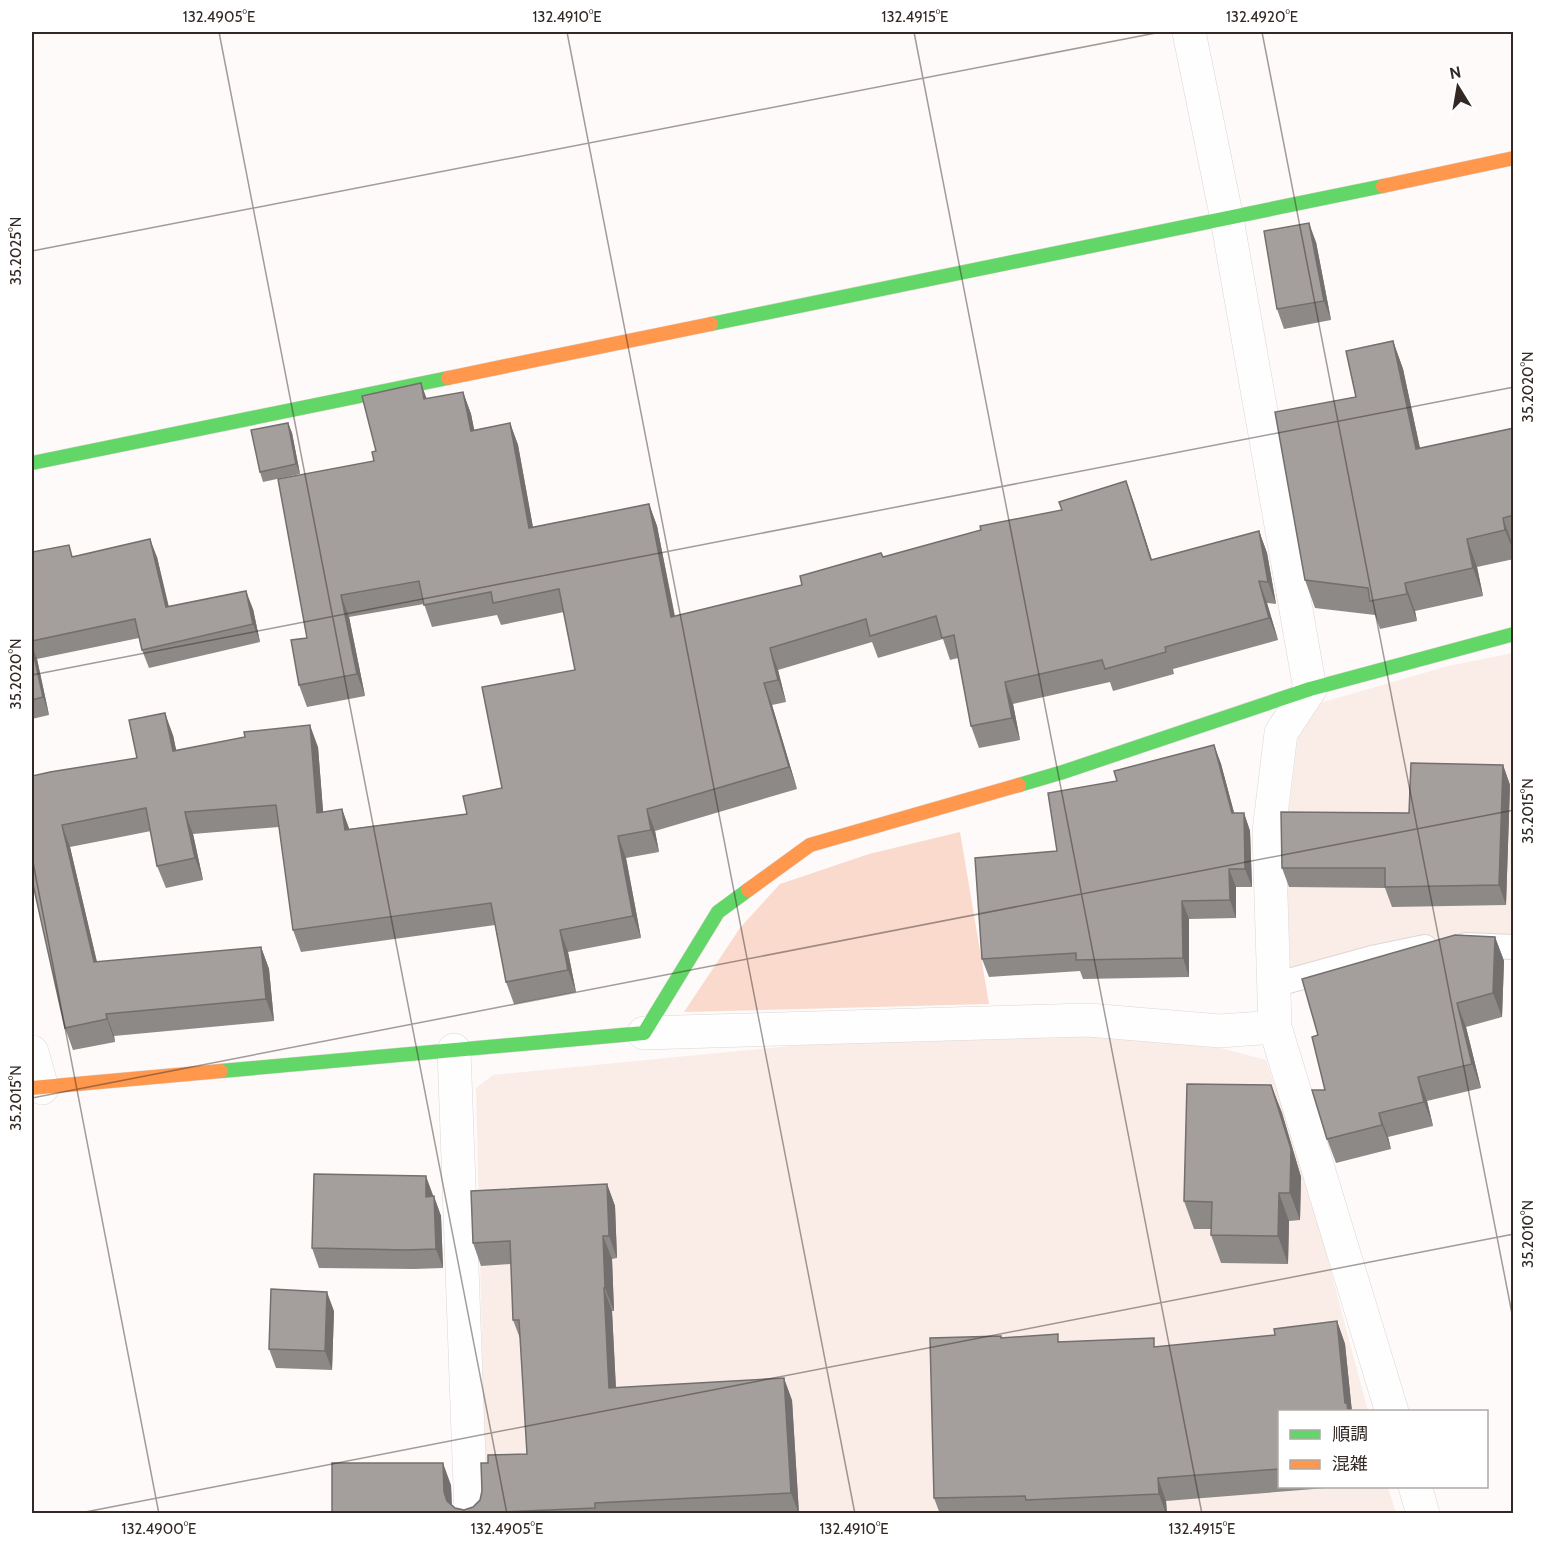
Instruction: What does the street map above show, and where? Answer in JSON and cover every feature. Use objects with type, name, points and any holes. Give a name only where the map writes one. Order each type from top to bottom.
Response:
[{"type":"street","points":[[1189,32],[1227,219],[1310,689],[1281,733],[1269,831],[1275,1027],[1391,1410]]},
{"type":"street","points":[[32,463],[1227,219],[1514,158]]},
{"type":"street","points":[[644,1033],[718,912],[810,845],[1063,772],[1310,689],[1514,634]]},
{"type":"street","points":[[32,1052],[37,1088],[644,1033],[1088,1020],[1220,1031],[1275,1027]]},
{"type":"street","points":[[454,1050],[471,1514]]},
{"type":"street","points":[[1416,1488],[1423,1514]]},
{"type":"lane","points":[[1274,985],[1417,948],[1465,945],[1514,947]]},
{"type":"shaded area","points":[[1513,653],[1513,956],[1287,988],[1290,955],[1285,842],[1298,736],[1320,703],[1448,666]]},
{"type":"shaded area","points":[[960,832],[989,1004],[684,1012],[740,928],[780,884],[869,854]]},
{"type":"shaded area","points":[[923,1033],[1179,1037],[1266,1060],[1304,1170],[1368,1410],[1278,1410],[1278,1488],[1388,1488],[1396,1513],[486,1513],[476,1088],[493,1075]]},
{"type":"building","points":[[1309,223],[1324,301],[1277,309],[1264,231]]},
{"type":"building","points":[[1393,341],[1416,449],[1514,428],[1514,515],[1503,518],[1505,530],[1467,539],[1473,568],[1405,583],[1407,594],[1370,601],[1368,588],[1305,580],[1275,412],[1356,397],[1346,351]]},
{"type":"building","points":[[421,383],[424,399],[463,392],[471,431],[510,423],[529,528],[649,504],[671,617],[802,585],[800,576],[881,553],[883,557],[981,530],[980,526],[1062,510],[1059,502],[1126,481],[1151,560],[1259,531],[1268,582],[1259,581],[1269,618],[1165,647],[1166,652],[1105,669],[1102,660],[1005,682],[1012,718],[971,726],[954,635],[942,638],[936,616],[870,636],[866,619],[770,648],[778,680],[764,683],[789,767],[647,809],[651,830],[618,836],[633,916],[560,930],[568,970],[506,982],[491,903],[293,930],[276,805],[185,812],[195,858],[157,866],[146,808],[62,825],[94,962],[261,947],[266,999],[106,1014],[107,1019],[65,1028],[32,880],[32,776],[137,758],[129,720],[165,713],[173,751],[245,737],[244,732],[310,725],[317,813],[342,809],[345,830],[467,814],[463,796],[502,788],[482,687],[575,670],[559,589],[493,603],[491,592],[424,605],[419,581],[341,595],[357,674],[299,685],[291,640],[307,638],[278,479],[374,461],[372,452],[376,451],[362,396]]},
{"type":"building","points":[[288,423],[296,464],[260,472],[251,430]]},
{"type":"building","points":[[150,539],[166,607],[246,591],[253,624],[142,650],[135,619],[32,641],[32,552],[69,545],[72,557]]},
{"type":"building","points":[[32,647],[43,697],[32,700]]},
{"type":"building","points":[[1214,745],[1232,813],[1244,813],[1245,869],[1229,869],[1230,900],[1182,901],[1183,958],[1076,960],[1076,953],[982,959],[975,858],[1057,851],[1048,793],[1117,781],[1114,771]]},
{"type":"building","points":[[1411,763],[1503,765],[1499,885],[1385,887],[1385,868],[1282,868],[1281,812],[1409,813]]},
{"type":"building","points":[[1455,935],[1495,937],[1493,993],[1457,1003],[1472,1064],[1418,1077],[1424,1102],[1379,1113],[1382,1125],[1327,1139],[1312,1090],[1325,1090],[1312,1037],[1318,1035],[1302,979]]},
{"type":"building","points":[[1187,1084],[1271,1085],[1291,1149],[1290,1193],[1279,1193],[1278,1236],[1211,1235],[1212,1202],[1184,1201]]},
{"type":"building","points":[[314,1174],[426,1176],[426,1197],[434,1196],[436,1249],[312,1248]]},
{"type":"building","points":[[607,1184],[609,1236],[603,1236],[609,1388],[784,1378],[791,1493],[595,1503],[595,1508],[460,1514],[332,1514],[332,1463],[443,1463],[444,1492],[447,1501],[455,1508],[464,1510],[473,1507],[480,1500],[481,1463],[488,1463],[488,1455],[527,1454],[519,1320],[513,1320],[510,1241],[473,1243],[471,1191]]},
{"type":"building","points":[[271,1289],[327,1292],[325,1351],[269,1349]]},
{"type":"building","points":[[1337,1321],[1345,1403],[1347,1403],[1348,1410],[1278,1410],[1278,1469],[1158,1478],[1159,1494],[1026,1500],[1025,1496],[934,1498],[930,1338],[1001,1336],[1001,1338],[1058,1334],[1058,1342],[1154,1338],[1154,1347],[1275,1335],[1274,1329]]},
{"type":"traffic: fast","points":[[711,324],[1383,186]]},
{"type":"traffic: fast","points":[[32,463],[448,378]]},
{"type":"traffic: fast","points":[[1019,785],[1310,689],[1514,634]]},
{"type":"traffic: fast","points":[[221,1071],[644,1033],[718,912],[748,890]]},
{"type":"traffic: slow","points":[[1383,186],[1514,158]]},
{"type":"traffic: slow","points":[[448,378],[711,324]]},
{"type":"traffic: slow","points":[[748,890],[810,845],[1019,785]]},
{"type":"traffic: slow","points":[[32,1088],[221,1071]]}]
